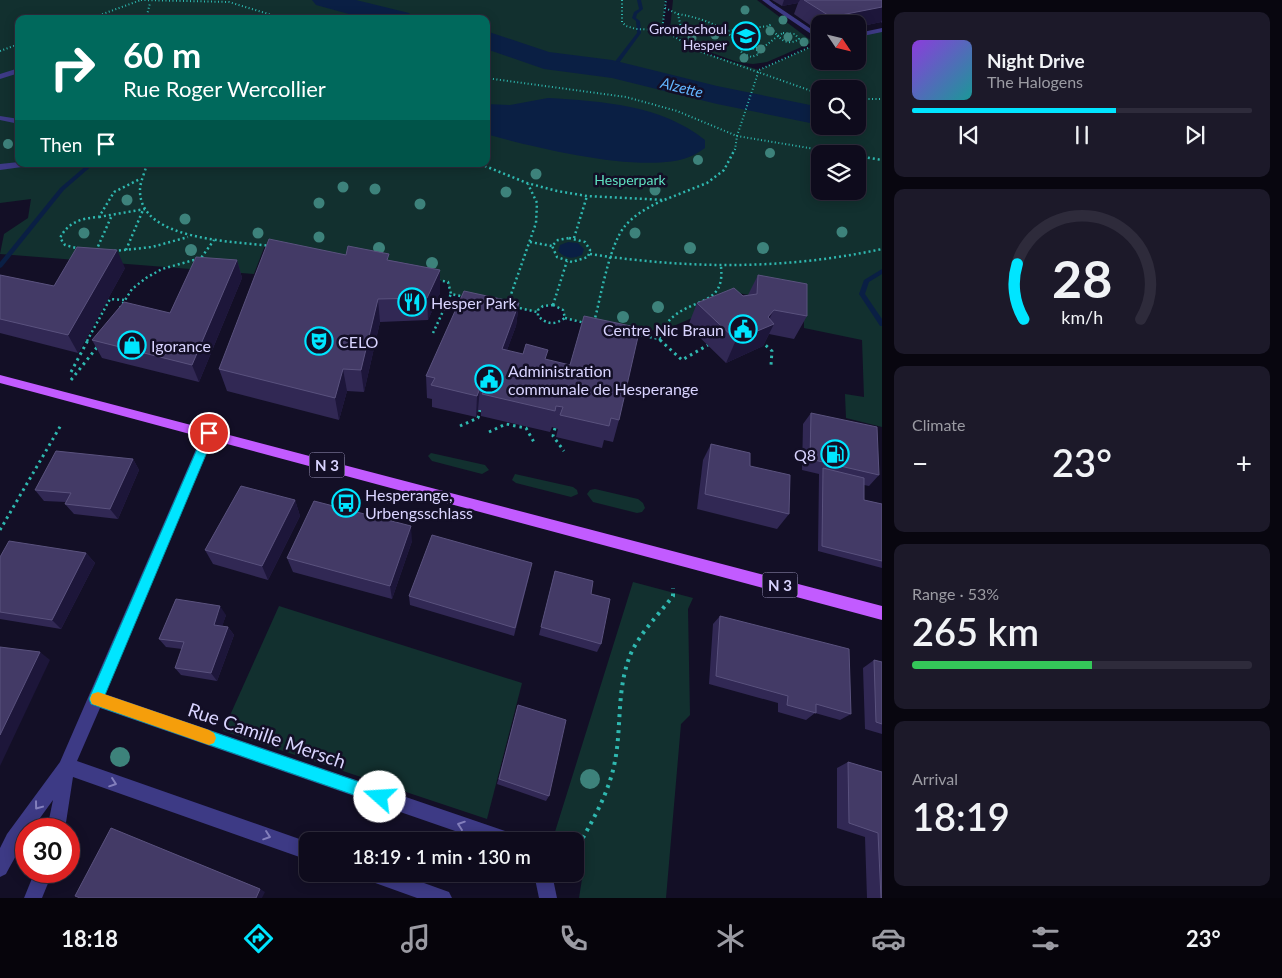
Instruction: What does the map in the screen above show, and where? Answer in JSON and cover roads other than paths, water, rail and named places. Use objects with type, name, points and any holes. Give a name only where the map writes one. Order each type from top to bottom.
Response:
[{"type":"main road","name":"N 3","points":[[0,379],[882,613]]},
{"type":"street","points":[[765,0],[811,32]]},
{"type":"street","points":[[866,33],[882,30]]},
{"type":"street","points":[[0,77],[15,71]]},
{"type":"street","points":[[0,118],[15,123]]},
{"type":"street","points":[[0,128],[15,125]]},
{"type":"street","points":[[0,167],[15,165]]},
{"type":"street","points":[[0,868],[13,840],[67,766],[209,433]]},
{"type":"street","name":"Rue Camille Mersch","points":[[96,699],[482,832]]},
{"type":"street","points":[[58,818],[67,766]]},
{"type":"street","points":[[67,766],[299,848]]},
{"type":"street","points":[[396,882],[443,898]]},
{"type":"street","points":[[545,882],[548,898]]},
{"type":"street","points":[[33,898],[39,883]]},
{"type":"water","points":[[548,98],[610,103],[630,107],[670,119],[688,128],[705,140],[705,148],[689,157],[670,162],[645,163],[559,152],[490,135],[490,104],[510,105]]},
{"type":"water","points":[[568,242],[578,243],[584,249],[582,255],[569,257],[564,256],[558,251],[560,245]]},
{"type":"waterway","name":"Alzette","points":[[325,0],[384,15]]},
{"type":"waterway","points":[[612,69],[639,33],[638,21],[634,18],[635,13],[641,9],[639,0]]},
{"type":"waterway","points":[[366,15],[374,11]]},
{"type":"waterway","name":"Alzette","points":[[490,40],[544,60],[612,69],[717,95],[811,114]]},
{"type":"waterway","points":[[0,266],[62,189],[88,167]]},
{"type":"waterway","points":[[882,271],[866,281],[862,294],[882,324]]},
{"type":"place","name":"Grondschoul Hesper","points":[[746,36]]},
{"type":"place","name":"Hesper Park","points":[[412,302]]},
{"type":"place","name":"Centre Nic Braun","points":[[743,329]]},
{"type":"place","name":"CELO","points":[[319,341]]},
{"type":"place","name":"Igorance","points":[[132,345]]},
{"type":"place","name":"Administration communale de Hesperange","points":[[489,379]]},
{"type":"place","name":"Q8","points":[[835,454]]},
{"type":"place","name":"Hesperange, Urbengsschlass","points":[[346,503]]},
{"type":"park label","name":"Hesperpark","points":[[630,179]]}]
